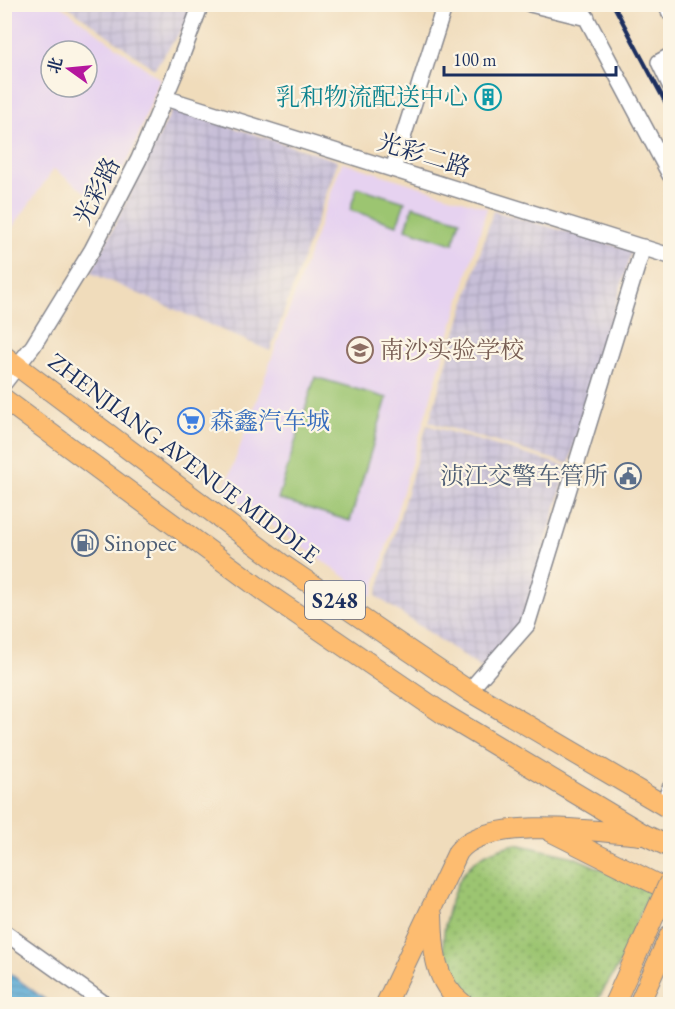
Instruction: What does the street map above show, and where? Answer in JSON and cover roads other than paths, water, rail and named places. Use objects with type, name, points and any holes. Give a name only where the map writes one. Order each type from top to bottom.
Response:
[{"type":"main road","name":"ZHENJIANG AVENUE MIDDLE","points":[[11,361],[283,565],[469,691],[668,801]]},
{"type":"main road","name":"S248","points":[[4,399],[266,593],[445,715],[645,835],[670,847]]},
{"type":"main road","points":[[386,1005],[463,845],[480,836],[505,830],[568,828],[645,835]]},
{"type":"main road","points":[[545,829],[670,891]]},
{"type":"main road","points":[[614,1005],[670,882]]},
{"type":"main road","points":[[432,909],[433,946],[437,967],[455,998],[463,1005]]},
{"type":"main road","points":[[639,1005],[670,935]]},
{"type":"street","name":"光彩路","points":[[4,383],[11,361],[33,346],[92,250],[139,159],[201,4]]},
{"type":"street","points":[[393,169],[445,4]]},
{"type":"street","points":[[530,4],[587,18]]},
{"type":"street","points":[[579,4],[670,175]]},
{"type":"street","points":[[666,4],[670,13]]},
{"type":"street","points":[[670,56],[659,62],[670,85]]},
{"type":"street","name":"光彩二路","points":[[165,98],[670,256]]},
{"type":"street","points":[[469,691],[526,625],[643,247]]},
{"type":"street","points":[[4,932],[105,1005]]},
{"type":"water","points":[[5,970],[51,1004],[5,1004]]},
{"type":"railway","points":[[613,4],[670,111]]},
{"type":"place","name":"乳和物流配送中心","points":[[488,97]]},
{"type":"place","name":"南沙实验学校","points":[[360,350]]},
{"type":"place","name":"森鑫汽车城","points":[[191,421]]},
{"type":"place","name":"浈江交警车管所","points":[[628,476]]},
{"type":"place","name":"Sinopec","points":[[85,543]]}]
